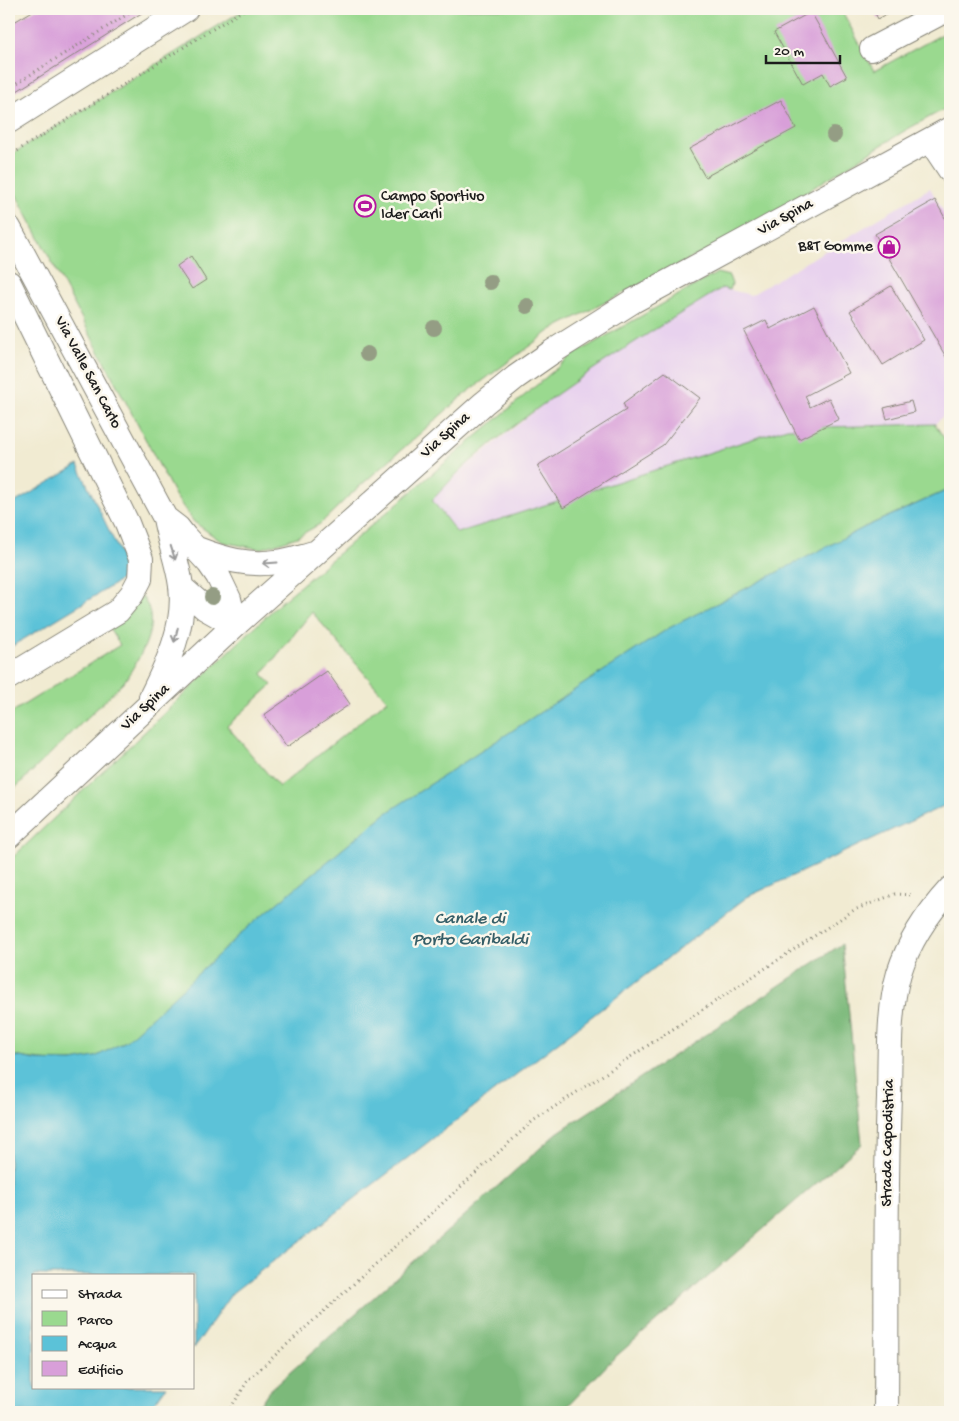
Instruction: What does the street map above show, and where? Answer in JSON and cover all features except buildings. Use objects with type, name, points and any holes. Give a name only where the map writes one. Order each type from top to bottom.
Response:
[{"type":"street","points":[[9,121],[186,9]]},
{"type":"street","points":[[872,49],[948,9]]},
{"type":"street","name":"Via Spina","points":[[9,836],[235,625],[484,403],[516,377],[633,301],[950,129]]},
{"type":"street","points":[[930,140],[950,170]]},
{"type":"street","name":"Via Valle San Carlo","points":[[9,228],[165,518],[168,538],[181,587],[182,612],[169,661],[144,710]]},
{"type":"street","points":[[9,283],[127,523],[141,559],[140,579],[132,594],[118,611],[9,677]]},
{"type":"street","name":"Via Valle San Carlo","points":[[165,518],[178,528],[218,576],[229,599],[235,625]]},
{"type":"street","name":"Via Valle San Carlo","points":[[197,549],[220,558],[254,564],[277,562],[317,552]]},
{"type":"street","points":[[181,587],[205,608],[235,625]]},
{"type":"street","name":"Strada Capodistria","points":[[886,1412],[888,1118],[894,996],[899,973],[907,952],[927,918],[946,894]]},
{"type":"path","points":[[9,88],[136,9]]},
{"type":"path","points":[[9,156],[245,9]]},
{"type":"path","points":[[228,1412],[249,1379],[532,1121],[854,910],[895,894],[946,894]]},
{"type":"shaded area","points":[[930,188],[950,222],[950,409],[935,424],[787,428],[457,533],[432,500],[464,468],[545,403],[636,340],[722,288],[751,295]]},
{"type":"green space","points":[[245,9],[841,9],[874,71],[950,30],[950,106],[906,130],[737,235],[551,330],[465,394],[352,493],[320,524],[297,537],[260,549],[222,542],[194,522],[176,497],[9,181],[9,156]]},
{"type":"green space","points":[[717,273],[729,276],[732,284],[730,290],[722,288],[589,372],[525,418],[460,471],[432,500],[457,533],[787,428],[935,424],[944,438],[950,435],[950,489],[865,527],[126,1041],[99,1056],[74,1061],[41,1060],[9,1055],[9,861],[280,603],[571,356]],"holes":[[[312,612],[387,700],[279,787],[227,726],[272,685],[262,674]]]},
{"type":"green space","points":[[142,596],[149,610],[150,629],[144,648],[124,682],[9,794],[9,714],[120,645],[110,629]]},
{"type":"green space","points":[[842,944],[862,1144],[614,1358],[562,1412],[255,1412],[268,1392],[557,1133]]},
{"type":"water","points":[[78,465],[126,566],[124,575],[118,582],[9,648],[9,506]]},
{"type":"water","name":"Canale di Porto Garibaldi","points":[[950,489],[950,803],[747,897],[232,1293],[195,1347],[195,1274],[32,1274],[32,1388],[165,1388],[148,1412],[9,1412],[9,1055],[36,1060],[72,1061],[95,1057],[126,1041],[247,928],[385,814],[669,628],[865,527]]},
{"type":"place","name":"Campo Sportivo Ider Carli","points":[[365,206]]},
{"type":"place","name":"B&T Gomme","points":[[889,247]]}]
